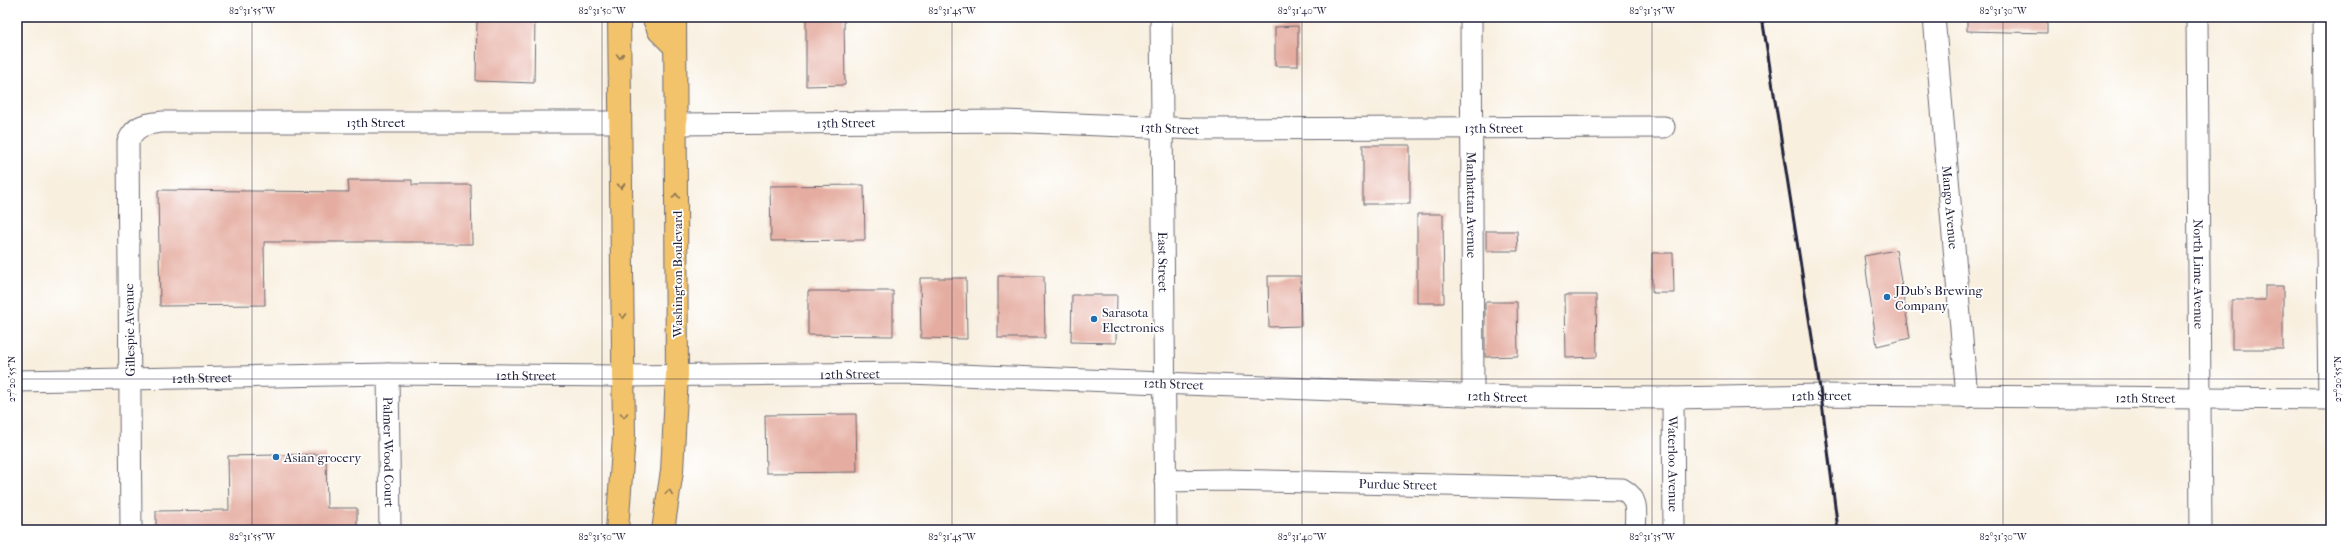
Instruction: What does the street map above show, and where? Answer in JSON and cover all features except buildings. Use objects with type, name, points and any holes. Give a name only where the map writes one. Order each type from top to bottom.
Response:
[{"type":"main road","points":[[617,530],[623,468],[624,376],[619,17]]},
{"type":"main road","points":[[653,17],[659,30],[675,47]]},
{"type":"main road","name":"Washington Boulevard","points":[[663,530],[672,470],[677,375],[675,17]]},
{"type":"street","name":"East Street","points":[[1160,17],[1166,530]]},
{"type":"street","name":"Manhattan Avenue","points":[[1471,17],[1473,394]]},
{"type":"street","name":"Mango Avenue","points":[[1934,17],[1967,397]]},
{"type":"street","name":"North Lime Avenue","points":[[2197,17],[2201,530]]},
{"type":"street","points":[[2324,17],[2330,399]]},
{"type":"street","name":"13th Street","points":[[133,131],[139,126],[162,122],[620,122]]},
{"type":"street","name":"13th Street","points":[[675,124],[1004,122],[1161,128],[1664,127]]},
{"type":"street","name":"Gillespie Avenue","points":[[131,530],[128,142],[133,131]]},
{"type":"street","name":"12th Street","points":[[17,381],[388,374],[624,376],[908,373],[1473,394],[1513,397],[1673,398],[1821,395],[2330,399]]},
{"type":"street","name":"Palmer Wood Court","points":[[388,374],[390,530]]},
{"type":"street","name":"Waterloo Avenue","points":[[1673,398],[1674,530]]},
{"type":"street","name":"Purdue Street","points":[[1165,481],[1225,480],[1622,489],[1630,493],[1636,508],[1635,530]]},
{"type":"railway","points":[[1762,17],[1821,395],[1838,530]]},
{"type":"place","name":"JDub's Brewing Company","points":[[1887,297]]},
{"type":"place","name":"Sarasota Electronics","points":[[1094,319]]},
{"type":"place","name":"Asian grocery","points":[[276,457]]}]
